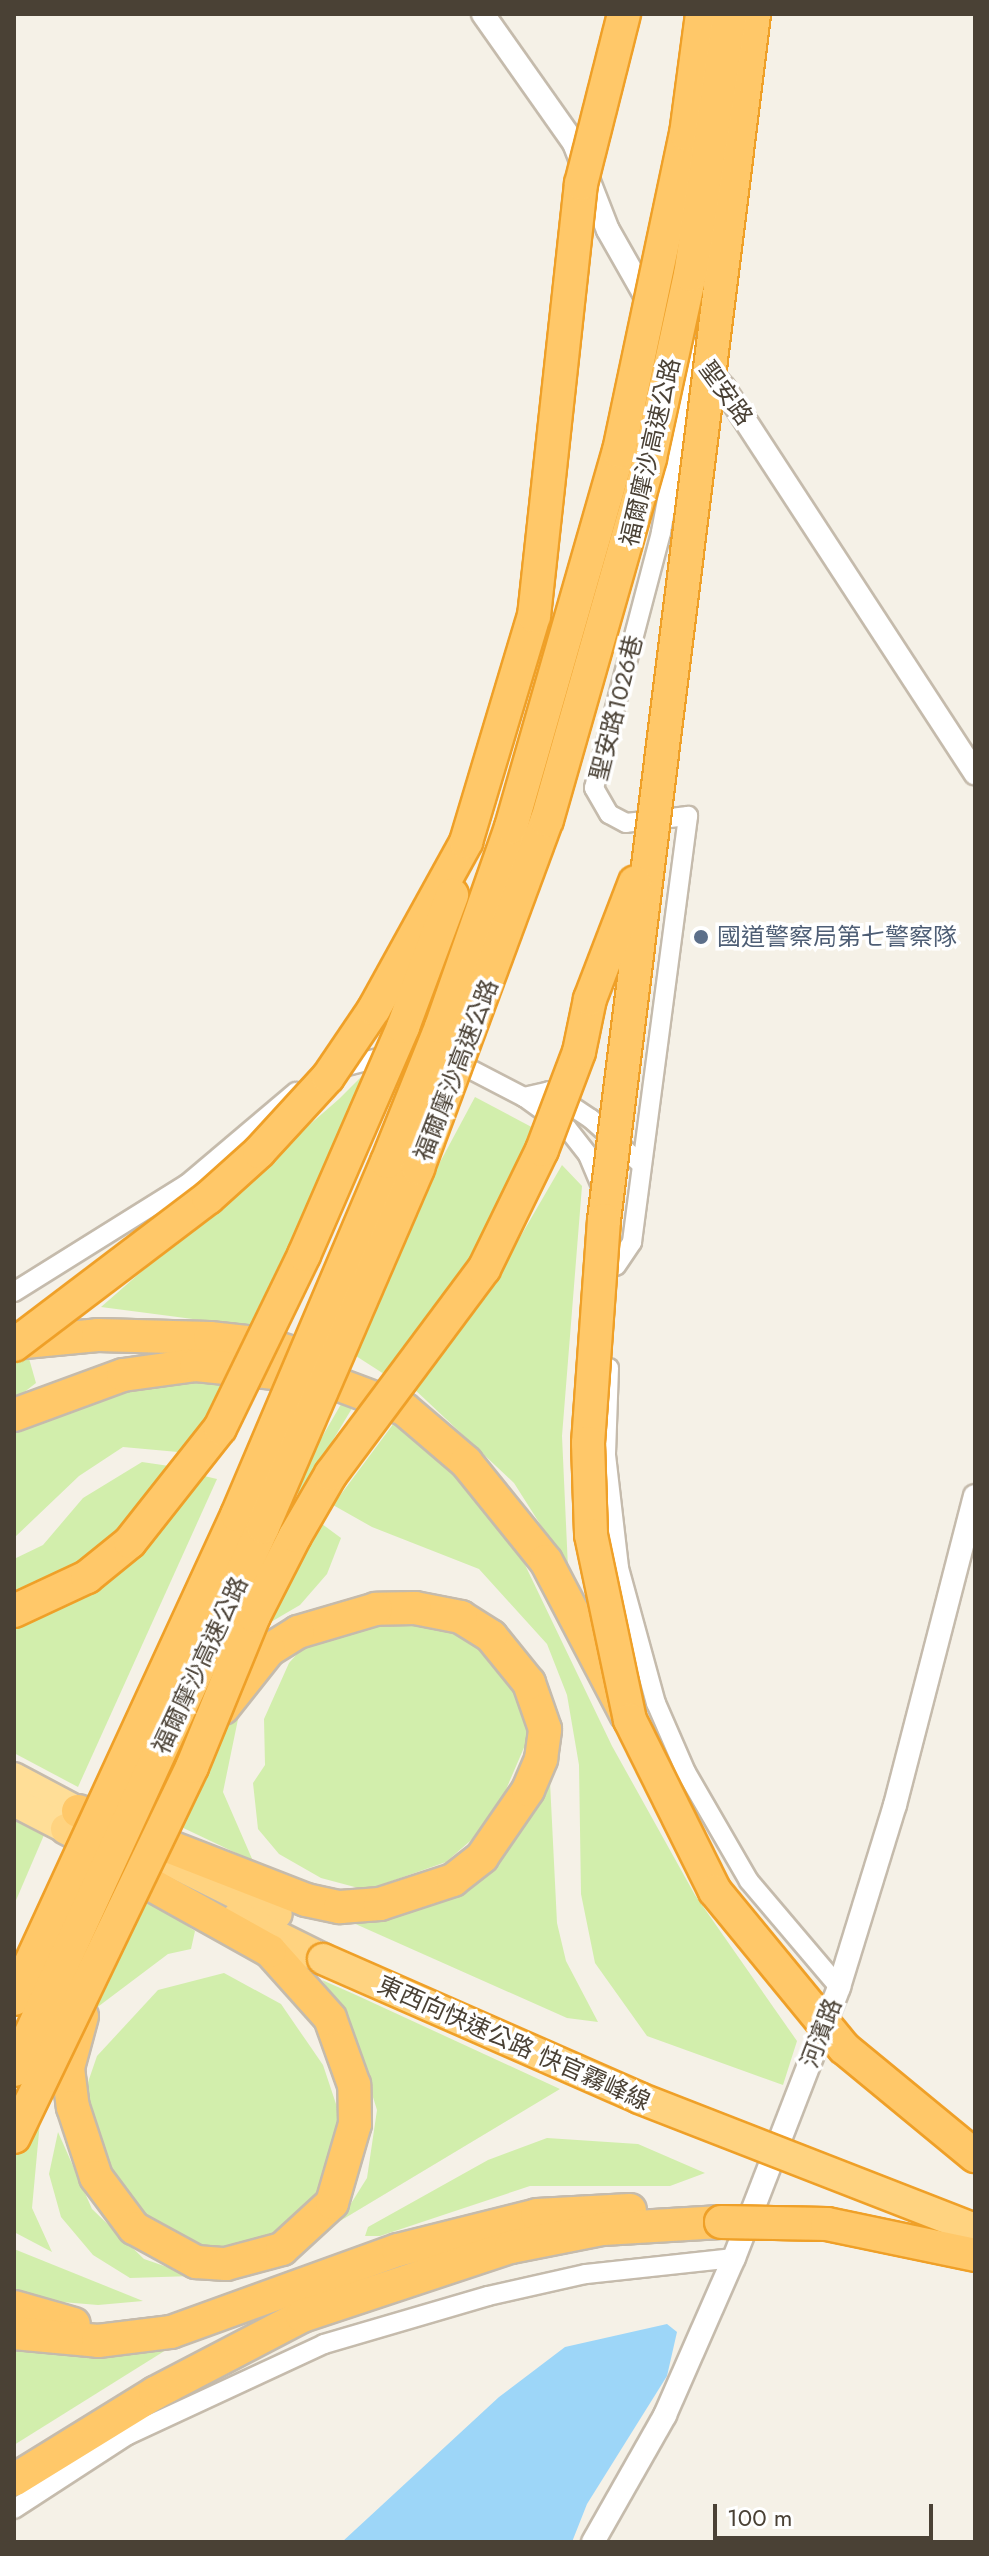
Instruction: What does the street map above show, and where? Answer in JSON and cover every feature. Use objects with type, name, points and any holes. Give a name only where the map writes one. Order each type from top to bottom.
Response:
[{"type":"highway","points":[[14,1611],[87,1577],[130,1542],[220,1428],[298,1268],[441,932],[534,616],[581,184],[624,14]]},
{"type":"highway","name":"福爾摩沙高速公路","points":[[14,1999],[237,1515],[441,1027],[511,827],[619,451],[686,134],[702,14]]},
{"type":"highway","name":"福爾摩沙高速公路","points":[[14,2070],[263,1527],[412,1183],[542,835],[650,458],[690,275],[730,14]]},
{"type":"highway","points":[[630,1720],[591,1535],[588,1443],[604,1220],[754,14]]},
{"type":"highway","points":[[14,1344],[208,1198],[328,1077],[374,1009],[466,842]]},
{"type":"highway","points":[[192,1767],[254,1616],[331,1474],[484,1269],[542,1150],[579,1052],[590,999],[622,909],[647,858]]},
{"type":"highway","points":[[14,1344],[54,1336],[140,1334],[265,1344],[308,1355],[404,1409],[466,1462],[503,1503],[546,1561],[715,1891],[844,2048],[975,2156]]},
{"type":"highway","points":[[16,1414],[123,1375],[196,1365],[321,1378],[404,1409]]},
{"type":"highway","points":[[14,2137],[107,1948],[192,1767],[221,1710],[269,1650],[298,1632],[376,1609],[415,1608],[461,1617],[511,1657],[529,1683],[545,1729],[541,1759],[522,1800],[482,1857],[453,1880],[380,1904],[340,1907],[306,1900],[72,1820]]},
{"type":"highway","points":[[72,1820],[109,1861],[270,1951],[301,1980],[330,2018],[354,2085],[355,2124],[332,2203],[282,2249],[226,2264],[196,2262],[134,2228],[108,2196],[87,2156],[68,2068],[107,1948]]},
{"type":"highway","name":"東西向快速公路 快官霧峰線","points":[[72,1820],[326,1949],[668,2110],[975,2229]]},
{"type":"highway","name":"東西向快速公路 快官霧峰線","points":[[326,1949],[975,2210]]},
{"type":"highway","points":[[14,2333],[71,2340],[132,2338],[171,2332],[398,2250],[537,2215],[616,2209],[721,2222]]},
{"type":"highway","points":[[14,2480],[155,2393],[302,2316],[511,2247],[603,2229],[721,2222],[827,2224],[975,2255]]},
{"type":"highway","points":[[14,2307],[132,2338]]},
{"type":"main road","points":[[14,1777],[72,1820]]},
{"type":"main road","points":[[14,1802],[72,1820]]},
{"type":"street","name":"聖安路","points":[[483,14],[574,143],[608,230],[645,295],[695,351],[743,415],[975,773]]},
{"type":"street","name":"聖安路1026巷","points":[[616,1266],[632,1242],[688,816],[626,823],[609,814],[594,788],[661,532],[695,351]]},
{"type":"street","points":[[14,1292],[187,1184],[306,1085],[351,1062],[406,1051],[439,1053],[524,1097],[567,1128],[588,1155],[610,1208],[616,1266],[606,1455],[619,1568],[633,1634],[656,1703],[714,1824],[766,1905],[839,1987]]},
{"type":"street","points":[[524,1097],[549,1091],[591,1119],[641,1164]]},
{"type":"street","name":"河濱路","points":[[593,2542],[665,2415],[734,2258],[839,1987],[895,1805],[975,1496]]},
{"type":"street","points":[[14,2509],[128,2435],[324,2344],[488,2296],[586,2274],[734,2258]]},
{"type":"green space","points":[[363,1075],[254,1327],[101,1307],[339,1099]]},
{"type":"green space","points":[[475,1097],[539,1131],[466,1264],[384,1374],[356,1356],[409,1220]]},
{"type":"green space","points":[[562,1165],[582,1186],[562,1436],[568,1568],[514,1483],[411,1386],[483,1301]]},
{"type":"green space","points":[[26,1348],[36,1383],[14,1400],[14,1356]]},
{"type":"green space","points":[[231,1375],[189,1453],[123,1447],[79,1476],[14,1538],[14,1425],[149,1382]]},
{"type":"green space","points":[[344,1399],[354,1405],[300,1495],[292,1489]]},
{"type":"green space","points":[[394,1423],[469,1489],[515,1544],[612,1746],[695,1895],[797,2041],[783,2085],[647,2036],[595,1963],[581,1894],[579,1765],[567,1695],[547,1644],[479,1569],[372,1527],[333,1505]]},
{"type":"green space","points":[[142,1462],[176,1467],[124,1532],[53,1579],[14,1592],[14,1559],[43,1545],[83,1498]]},
{"type":"green space","points":[[200,1475],[217,1479],[78,1787],[14,1753],[14,1618]]},
{"type":"green space","points":[[318,1521],[341,1538],[327,1574],[300,1605],[259,1629]]},
{"type":"green space","points":[[367,1618],[451,1624],[503,1668],[522,1699],[529,1736],[492,1822],[446,1862],[366,1890],[321,1878],[279,1854],[258,1829],[253,1783],[265,1765],[264,1719],[289,1663],[313,1636]]},
{"type":"green space","points":[[243,1695],[223,1792],[253,1861],[177,1825],[222,1724]]},
{"type":"green space","points":[[550,1782],[557,1923],[566,1961],[598,2022],[567,2018],[342,1918],[391,1918],[461,1891],[492,1865]]},
{"type":"green space","points":[[14,1819],[44,1835],[14,1905]]},
{"type":"green space","points":[[147,1899],[195,1931],[191,1949],[168,1954],[91,2012]]},
{"type":"green space","points":[[224,1973],[281,2004],[323,2065],[342,2122],[313,2212],[266,2237],[207,2252],[151,2227],[108,2166],[86,2088],[97,2056],[158,1990]]},
{"type":"green space","points":[[322,1980],[560,2089],[340,2221],[367,2178],[377,2110],[349,2020]]},
{"type":"green space","points":[[43,2089],[32,2208],[52,2252],[14,2232],[14,2156]]},
{"type":"green space","points":[[58,2132],[92,2209],[144,2259],[193,2276],[130,2278],[93,2255],[61,2217],[49,2174]]},
{"type":"green space","points":[[547,2138],[638,2144],[705,2173],[670,2186],[530,2186],[380,2236],[365,2236],[368,2227],[488,2160]]},
{"type":"green space","points":[[14,2249],[143,2301],[98,2305],[14,2298]]},
{"type":"green space","points":[[14,2341],[174,2345],[14,2445]]},
{"type":"water","points":[[667,2324],[677,2332],[667,2376],[587,2504],[572,2542],[342,2542],[499,2397],[565,2347]]},
{"type":"place","name":"國道警察局第七警察隊","points":[[701,937]]}]
